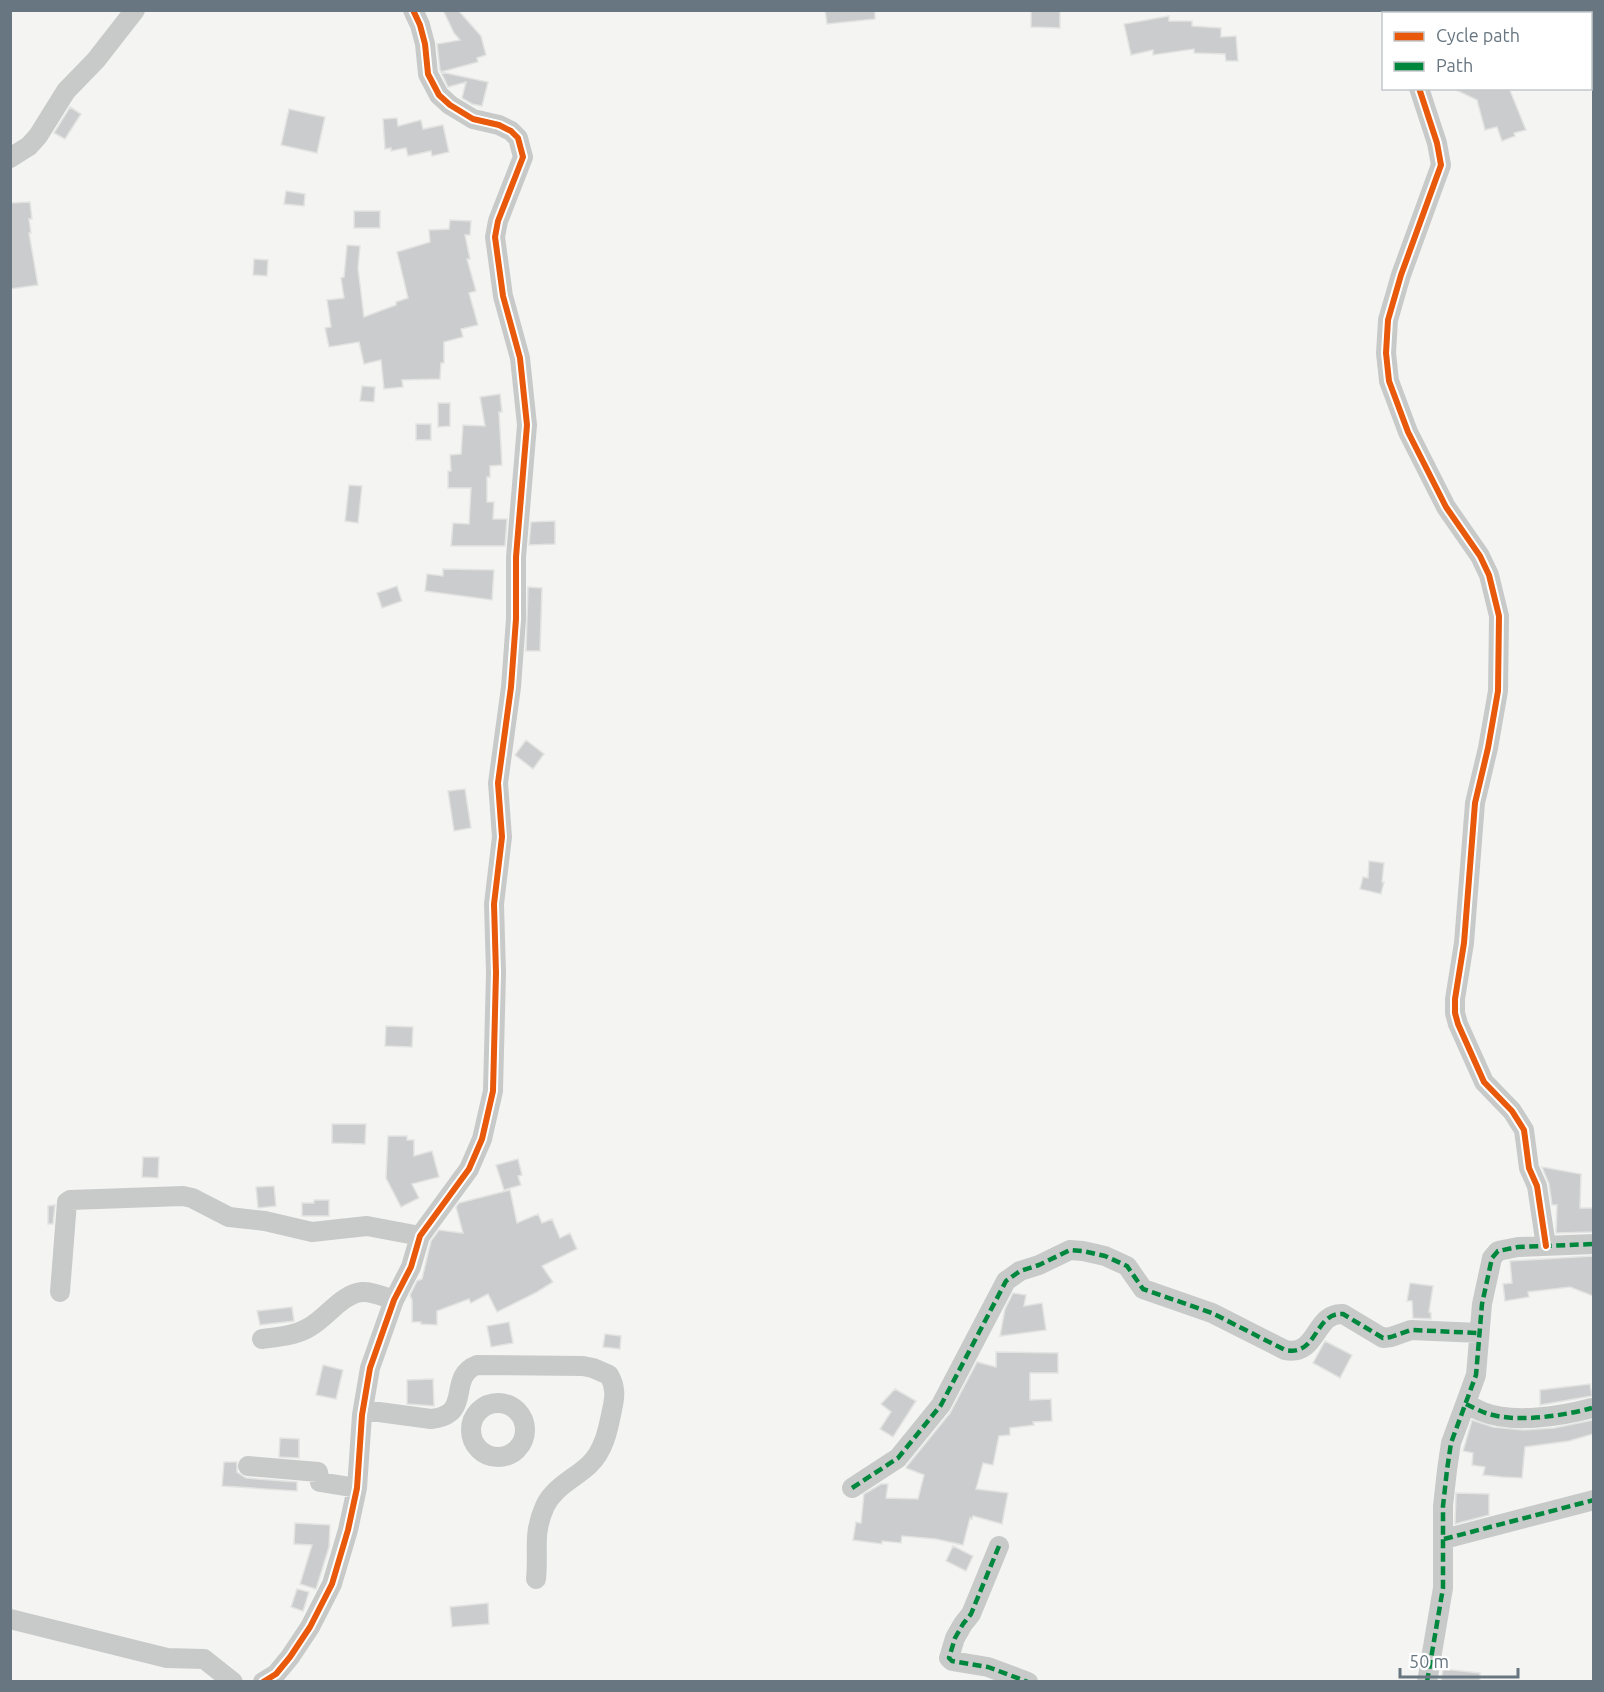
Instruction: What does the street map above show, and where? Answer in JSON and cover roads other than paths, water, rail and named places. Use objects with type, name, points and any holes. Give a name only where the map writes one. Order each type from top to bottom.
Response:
[{"type":"street","points":[[10,158],[29,146],[66,91],[96,60],[135,10]]},
{"type":"street","points":[[264,1682],[276,1674],[290,1657],[310,1627],[332,1584],[348,1530],[357,1488],[370,1368],[394,1300],[411,1267],[420,1236],[469,1169],[482,1139],[493,1091],[496,973],[494,904],[502,837],[498,783],[511,687],[516,619],[516,557],[527,425],[520,358],[503,296],[495,237],[498,221],[523,156],[518,138],[511,131],[462,113],[439,95],[428,74],[425,44],[413,10]]},
{"type":"street","points":[[1420,90],[1437,142],[1441,165],[1401,275],[1388,320],[1386,353],[1389,381],[1408,432],[1446,507],[1480,556],[1489,575],[1499,616],[1498,691],[1475,803],[1464,943],[1455,1013],[1484,1082],[1512,1111],[1524,1130],[1529,1168],[1537,1186],[1546,1246]]},
{"type":"street","points":[[60,1292],[67,1202],[70,1200],[183,1196],[192,1198],[229,1217],[265,1221],[312,1232],[367,1226],[420,1236]]},
{"type":"street","points":[[1427,1682],[1443,1588],[1443,1506],[1446,1470],[1451,1443],[1476,1375],[1482,1304],[1492,1258],[1498,1251],[1507,1249],[1593,1244]]},
{"type":"street","points":[[852,1488],[898,1458],[941,1405],[1006,1281],[1020,1270],[1039,1265],[1070,1250],[1105,1256],[1120,1262],[1127,1266],[1143,1289],[1212,1313],[1285,1350],[1303,1349],[1324,1322],[1331,1315],[1336,1314],[1343,1314],[1383,1338],[1411,1330],[1479,1333]]},
{"type":"street","points":[[262,1339],[308,1328],[319,1322],[348,1297],[357,1293],[365,1291],[394,1300]]},
{"type":"street","points":[[364,1410],[431,1419],[441,1418],[450,1413],[458,1401],[461,1378],[465,1372],[477,1365],[583,1366],[603,1371],[611,1379],[615,1391],[608,1429],[601,1449],[589,1464],[561,1486],[545,1505],[536,1531],[536,1579]]},
{"type":"street","points":[[1466,1404],[1485,1413],[1525,1417],[1567,1414],[1592,1408]]},
{"type":"street","points":[[450,1413],[472,1420]]},
{"type":"street","points":[[248,1466],[318,1472],[321,1482],[357,1488]]},
{"type":"street","points":[[1444,1539],[1593,1500]]},
{"type":"street","points":[[999,1546],[971,1614],[956,1638],[950,1658],[952,1661],[988,1667],[1028,1682]]},
{"type":"street","points":[[10,1619],[167,1658],[204,1659],[233,1682]]}]
